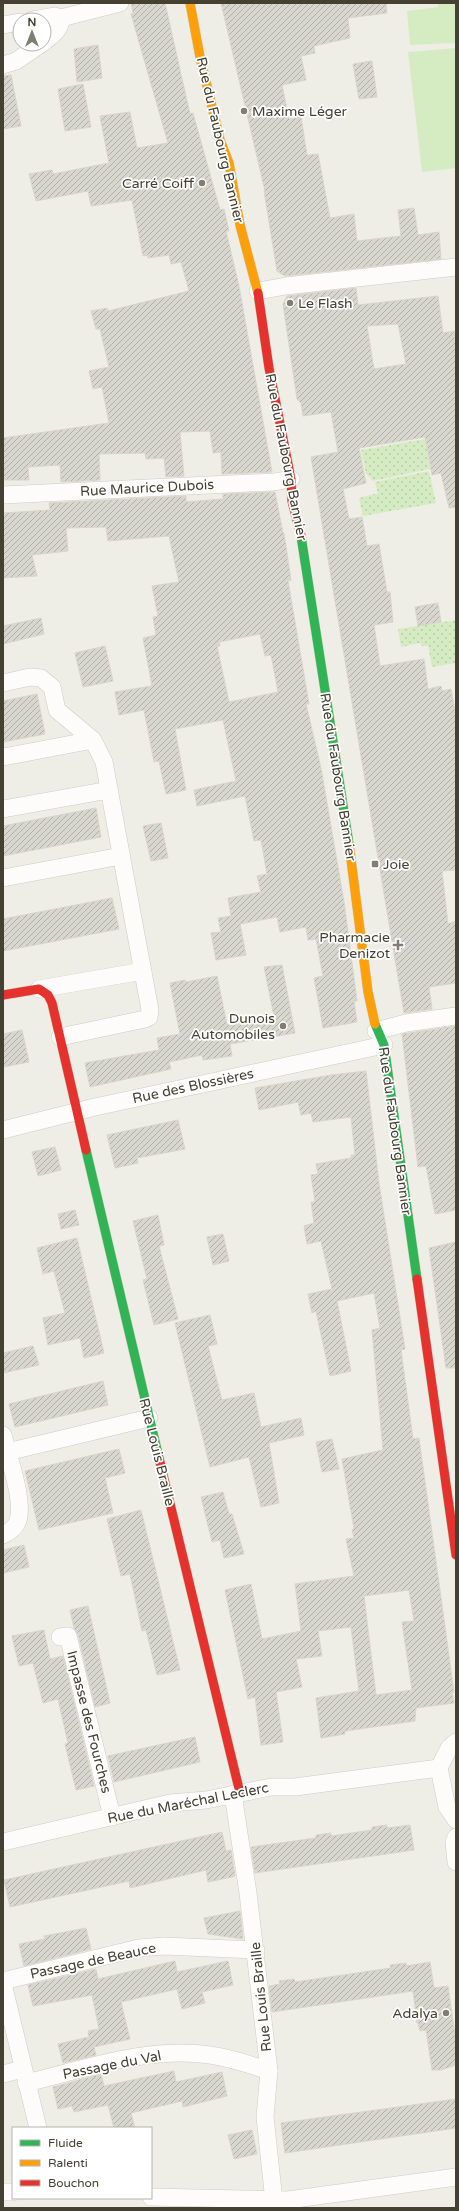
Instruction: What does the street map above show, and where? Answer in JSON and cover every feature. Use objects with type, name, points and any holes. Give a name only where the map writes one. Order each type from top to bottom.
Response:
[{"type":"main road","name":"Rue du Faubourg Bannier","points":[[190,3],[200,57],[220,140],[229,163],[240,225],[258,291],[264,341],[291,479],[292,501],[299,526],[308,574],[343,801],[368,992],[380,1038],[456,1555]]},
{"type":"main road","points":[[3,995],[39,989]]},
{"type":"main road","name":"Rue Louis Braille","points":[[39,989],[48,995],[52,1003],[236,1793]]},
{"type":"street","points":[[52,16],[61,18],[120,3]]},
{"type":"street","points":[[52,35],[61,26],[61,18]]},
{"type":"street","points":[[3,64],[16,62],[30,52]]},
{"type":"street","points":[[258,291],[286,286],[456,267]]},
{"type":"street","name":"Rue Maurice Dubois","points":[[3,495],[274,482],[291,479]]},
{"type":"street","points":[[3,683],[30,677],[41,678],[52,687],[57,710],[93,740],[104,762],[150,1010],[149,1017],[144,1020],[60,1037]]},
{"type":"street","points":[[3,757],[93,740]]},
{"type":"street","points":[[3,809],[109,790]]},
{"type":"street","points":[[3,878],[121,856]]},
{"type":"street","points":[[39,989],[143,971]]},
{"type":"street","name":"Rue des Blossières","points":[[3,1130],[380,1038],[406,1022],[456,1016]]},
{"type":"street","points":[[5,1452],[149,1418]]},
{"type":"street","points":[[3,1435],[5,1452],[20,1503],[17,1523],[11,1531],[3,1535]]},
{"type":"street","name":"Impasse des Fourches","points":[[60,1637],[68,1636],[112,1817]]},
{"type":"street","points":[[456,1742],[449,1748],[439,1768],[447,1808],[456,1820]]},
{"type":"street","name":"Rue du Maréchal Leclerc","points":[[3,1842],[170,1803],[206,1800],[271,1787],[295,1787],[439,1768]]},
{"type":"street","name":"Rue Louis Braille","points":[[236,1793],[256,1950],[256,1968],[269,2071],[265,2117],[274,2201]]},
{"type":"street","points":[[456,1837],[454,1842],[456,1862]]},
{"type":"street","name":"Passage de Beauce","points":[[3,1981],[139,1948],[164,1946],[256,1950]]},
{"type":"street","points":[[3,1984],[38,2127]]},
{"type":"street","name":"Passage du Val","points":[[3,2074],[25,2076],[143,2056],[180,2053],[208,2055],[237,2060],[269,2071]]},
{"type":"street","points":[[152,2197],[274,2201],[456,2177]]},
{"type":"green space","points":[[438,3],[456,3],[456,43],[410,45],[407,11],[438,7]]},
{"type":"green space","points":[[456,48],[456,168],[422,172],[408,52]]},
{"type":"green space","points":[[425,439],[430,469],[373,481],[366,474],[361,450]]},
{"type":"green space","points":[[429,471],[436,503],[363,516],[359,498],[378,493],[375,482]]},
{"type":"green space","points":[[456,620],[456,663],[432,667],[428,646],[422,646],[420,643],[401,647],[398,629]]},
{"type":"building","points":[[131,3],[165,3],[190,114],[193,113],[220,210],[224,209],[229,231],[226,231],[239,286],[272,472],[222,474],[221,452],[213,453],[210,431],[180,432],[184,476],[166,477],[164,458],[146,459],[145,453],[99,454],[100,480],[61,482],[60,465],[28,467],[29,480],[3,480],[3,438],[109,423],[102,387],[93,389],[89,371],[109,367],[100,329],[96,329],[91,311],[107,308],[108,311],[189,291],[181,262],[171,264],[169,255],[148,258],[148,255],[143,256],[132,200],[91,206],[88,191],[36,201],[29,174],[52,170],[53,174],[109,163],[100,116],[130,112],[137,148],[168,143],[131,14],[133,13]]},
{"type":"building","points":[[221,3],[386,3],[387,13],[348,18],[350,38],[314,46],[315,53],[301,56],[306,80],[282,85],[289,119],[301,117],[307,155],[318,154],[330,218],[354,214],[357,241],[401,236],[398,210],[414,208],[418,235],[439,232],[441,259],[285,276],[277,271],[265,191]]},
{"type":"building","points":[[98,45],[102,78],[77,82],[74,49]]},
{"type":"building","points":[[372,61],[377,97],[359,99],[353,64]]},
{"type":"building","points":[[11,75],[21,126],[3,129],[3,76]]},
{"type":"building","points":[[83,84],[91,127],[65,131],[58,89]]},
{"type":"building","points":[[356,288],[358,305],[438,296],[443,333],[454,331],[456,345],[456,507],[449,508],[441,473],[432,475],[425,437],[359,448],[366,483],[343,489],[349,519],[362,517],[367,546],[379,544],[387,592],[390,592],[393,622],[374,625],[380,666],[424,659],[428,689],[441,686],[442,691],[451,689],[456,716],[456,870],[442,871],[448,924],[456,921],[456,983],[429,987],[432,1009],[404,1013],[311,457],[338,452],[331,412],[303,416],[301,403],[297,399],[283,304],[287,296]],"holes":[[[398,324],[406,364],[374,369],[367,326]]]},
{"type":"building","points":[[275,492],[284,533],[291,580],[288,581],[309,704],[306,704],[321,768],[344,902],[357,1001],[354,1001],[357,1022],[323,1028],[314,978],[323,976],[316,939],[308,940],[306,927],[280,932],[277,917],[240,924],[246,955],[216,960],[211,933],[221,932],[218,918],[231,916],[228,898],[261,892],[257,876],[267,874],[261,840],[254,841],[245,796],[197,806],[194,790],[236,781],[223,720],[175,729],[186,790],[166,794],[159,761],[154,762],[144,710],[119,715],[115,692],[152,686],[143,638],[156,635],[153,617],[158,616],[152,586],[179,582],[169,536],[108,541],[106,527],[66,528],[68,551],[32,555],[37,576],[3,578],[3,513],[50,510],[49,503],[186,496],[186,502],[223,499],[223,494]],"holes":[[[260,634],[265,656],[271,655],[278,692],[229,702],[217,646],[220,646],[219,642]]]},
{"type":"building","points":[[438,603],[441,622],[418,626],[415,607]]},
{"type":"building","points":[[41,618],[44,634],[3,644],[3,626]]},
{"type":"building","points":[[105,646],[113,681],[83,687],[75,653]]},
{"type":"building","points":[[37,694],[45,734],[3,742],[3,701]]},
{"type":"building","points":[[96,808],[101,837],[3,856],[3,826]]},
{"type":"building","points":[[161,823],[168,858],[151,861],[143,826]]},
{"type":"building","points":[[112,898],[119,929],[3,951],[3,919]]},
{"type":"building","points":[[282,965],[295,1033],[230,1044],[232,1056],[203,1060],[202,1055],[169,1062],[171,1069],[90,1087],[85,1063],[159,1050],[157,1038],[180,1034],[170,983],[185,980],[186,982],[217,976],[227,1025],[274,1016],[264,967]]},
{"type":"building","points":[[456,1026],[456,1210],[435,1214],[426,1166],[418,1167],[402,1034]]},
{"type":"building","points":[[22,1030],[29,1062],[3,1067],[3,1034]]},
{"type":"building","points":[[366,1071],[379,1183],[405,1349],[401,1350],[413,1439],[419,1438],[454,1692],[452,1692],[454,1703],[416,1708],[415,1721],[345,1731],[345,1734],[321,1738],[316,1698],[359,1691],[351,1627],[318,1631],[322,1656],[296,1659],[302,1687],[276,1692],[283,1742],[261,1745],[255,1697],[248,1699],[225,1590],[251,1584],[262,1639],[301,1631],[295,1584],[354,1576],[346,1539],[354,1538],[352,1530],[354,1529],[342,1459],[383,1450],[372,1330],[380,1328],[374,1293],[337,1301],[351,1371],[330,1376],[316,1311],[312,1313],[308,1294],[332,1289],[321,1241],[307,1244],[304,1226],[314,1223],[311,1202],[315,1202],[311,1175],[318,1174],[316,1164],[351,1158],[351,1155],[355,1155],[351,1117],[313,1122],[311,1113],[301,1115],[298,1102],[259,1110],[255,1088],[331,1075]],"holes":[[[409,1590],[414,1621],[402,1622],[412,1690],[376,1695],[364,1596]]]},
{"type":"building","points":[[178,1120],[185,1149],[137,1158],[138,1163],[115,1168],[107,1135]]},
{"type":"building","points":[[55,1147],[61,1170],[38,1176],[32,1152]]},
{"type":"building","points":[[75,1210],[79,1225],[61,1229],[58,1214]]},
{"type":"building","points":[[158,1215],[164,1245],[159,1246],[178,1319],[154,1325],[143,1280],[147,1279],[133,1221]]},
{"type":"building","points":[[223,1234],[229,1261],[213,1265],[207,1237]]},
{"type":"building","points":[[77,1238],[104,1353],[84,1358],[80,1338],[48,1345],[43,1318],[65,1313],[54,1271],[43,1274],[37,1248]]},
{"type":"building","points":[[456,1242],[456,1368],[446,1368],[429,1248]]},
{"type":"building","points":[[210,1315],[217,1344],[208,1346],[222,1400],[254,1393],[261,1427],[301,1418],[304,1435],[269,1443],[279,1503],[261,1507],[249,1457],[210,1467],[175,1323]]},
{"type":"building","points":[[33,1346],[39,1365],[3,1373],[3,1353]]},
{"type":"building","points":[[103,1381],[108,1405],[15,1427],[9,1404]]},
{"type":"building","points":[[332,1439],[339,1469],[322,1472],[316,1442]]},
{"type":"building","points":[[119,1449],[125,1473],[105,1478],[113,1513],[39,1530],[25,1471]]},
{"type":"building","points":[[223,1492],[229,1514],[232,1514],[244,1554],[224,1558],[220,1540],[212,1542],[201,1497]]},
{"type":"building","points":[[141,1510],[180,1670],[157,1675],[146,1630],[142,1631],[130,1574],[121,1576],[107,1519]]},
{"type":"building","points":[[24,1545],[29,1567],[3,1573],[3,1550]]},
{"type":"building","points":[[88,1606],[110,1703],[95,1707],[78,1634],[74,1628],[70,1610]]},
{"type":"building","points":[[44,1630],[50,1659],[63,1656],[94,1786],[76,1790],[65,1744],[68,1743],[58,1699],[43,1703],[33,1663],[19,1666],[12,1636]]},
{"type":"building","points":[[195,1737],[200,1762],[114,1782],[108,1756]]},
{"type":"building","points":[[387,1825],[387,1828],[410,1825],[414,1850],[255,1873],[251,1847],[316,1838],[316,1835],[331,1833],[331,1836],[372,1830],[372,1827]]},
{"type":"building","points":[[222,1832],[226,1851],[231,1850],[235,1876],[208,1882],[206,1870],[130,1888],[129,1881],[10,1907],[4,1880]]},
{"type":"building","points":[[240,1911],[243,1939],[208,1934],[204,1918]]},
{"type":"building","points":[[86,1928],[91,1949],[24,1966],[19,1944],[45,1939],[44,1936]]},
{"type":"building","points":[[175,1961],[177,1972],[228,1961],[233,1985],[202,1992],[205,2003],[182,2009],[177,1989],[121,2002],[130,2039],[94,2047],[96,2055],[63,2063],[58,2044],[89,2037],[88,2031],[99,2029],[92,1995],[33,2006],[28,1985],[96,1969],[98,1979]]},
{"type":"building","points":[[430,1962],[434,1988],[448,1986],[456,2042],[456,2065],[441,2070],[432,2070],[426,2030],[420,2031],[417,2023],[413,1991],[272,2012],[269,1986],[280,1984],[279,1981],[294,1979],[295,1982],[391,1968],[390,1965],[406,1963],[406,1966]]},
{"type":"building","points":[[174,2071],[176,2082],[222,2072],[227,2096],[183,2107],[182,2101],[131,2113],[135,2127],[114,2127],[108,2105],[74,2112],[72,2106],[58,2109],[53,2087],[101,2074],[104,2086]]},
{"type":"building","points":[[456,2099],[456,2128],[285,2153],[281,2123]]},
{"type":"building","points":[[252,2130],[257,2154],[234,2159],[228,2135]]},
{"type":"traffic: fast","points":[[301,536],[349,844]]},
{"type":"traffic: fast","points":[[375,1024],[384,1045],[417,1279]]},
{"type":"traffic: fast","points":[[86,1150],[158,1454]]},
{"type":"traffic: slow","points":[[190,3],[200,57],[220,140],[229,163],[240,225],[258,293]]},
{"type":"traffic: slow","points":[[349,844],[368,992],[375,1024]]},
{"type":"traffic: jam","points":[[258,293],[269,368],[291,479],[292,501],[301,536]]},
{"type":"traffic: jam","points":[[3,995],[39,989],[48,995],[52,1003],[86,1150]]},
{"type":"traffic: jam","points":[[417,1279],[456,1555]]},
{"type":"traffic: jam","points":[[158,1454],[240,1793]]},
{"type":"place","name":"Maxime Léger","points":[[244,111]]},
{"type":"place","name":"Carré Coiff","points":[[202,183]]},
{"type":"place","name":"Le Flash","points":[[290,303]]},
{"type":"place","name":"Joie","points":[[375,864]]},
{"type":"place","name":"Pharmacie Denizot","points":[[398,945]]},
{"type":"place","name":"Dunois Automobiles","points":[[283,1026]]},
{"type":"place","name":"Adalya","points":[[446,2013]]}]
